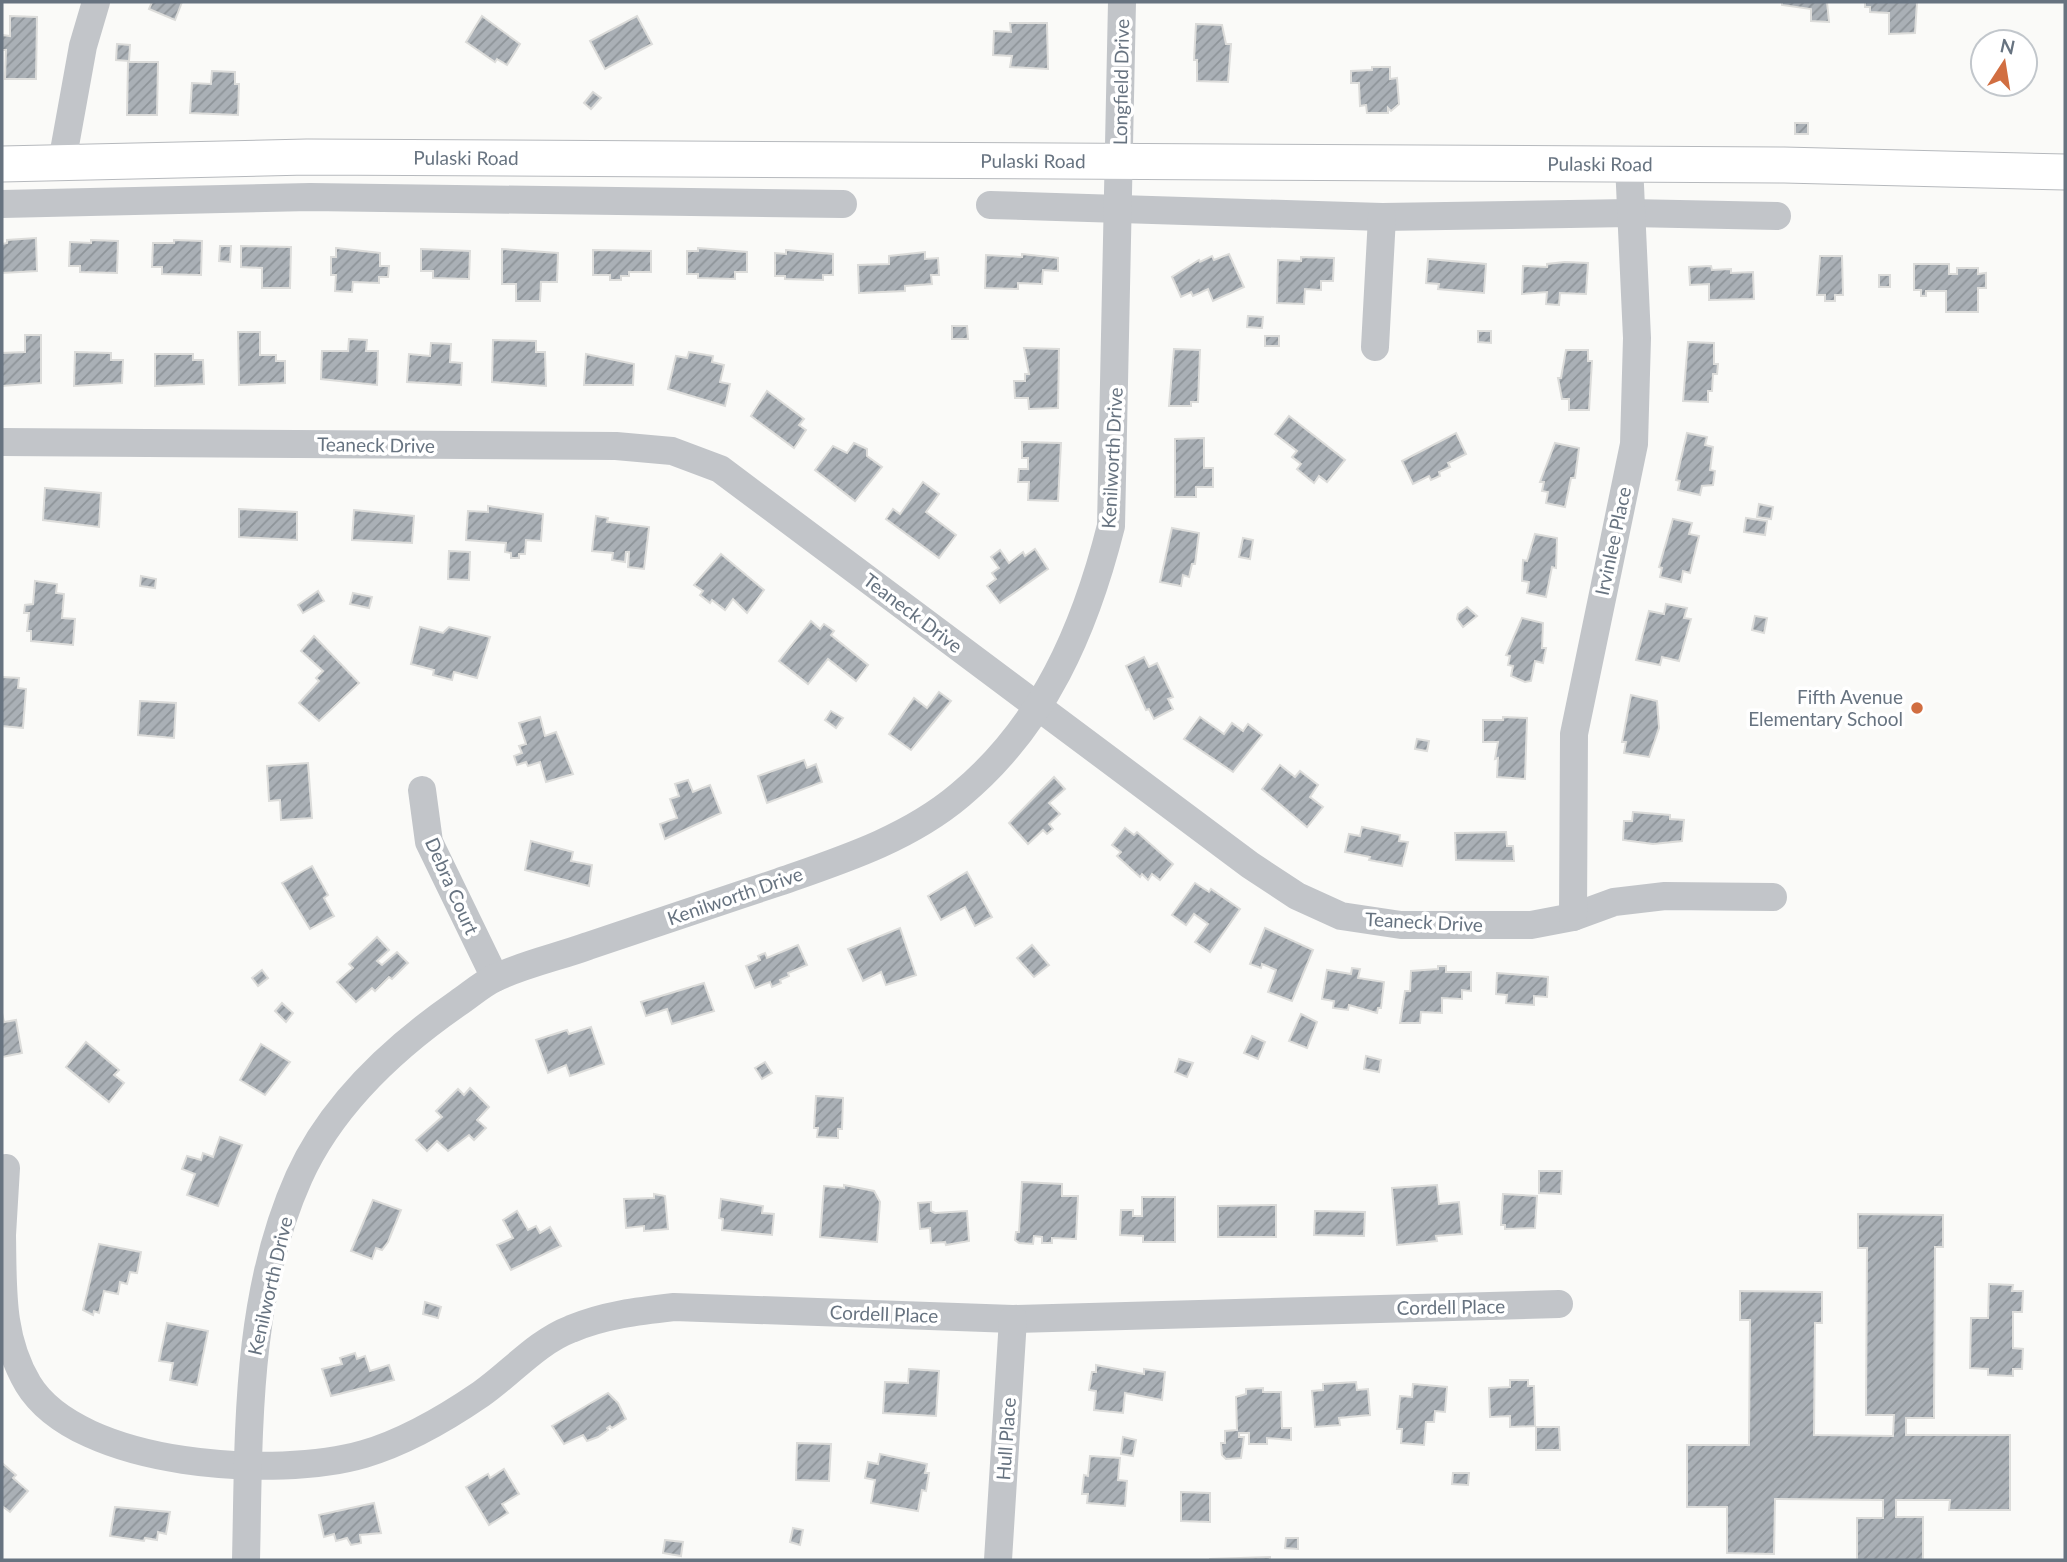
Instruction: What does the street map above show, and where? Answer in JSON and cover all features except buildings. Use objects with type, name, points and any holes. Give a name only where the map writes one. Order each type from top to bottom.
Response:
[{"type":"main road","name":"Pulaski Road","points":[[2,164],[307,156],[1629,164],[1991,168],[2065,172]]},
{"type":"street","points":[[62,162],[83,46],[96,2]]},
{"type":"street","name":"Longfield Drive","points":[[1120,161],[1122,2]]},
{"type":"street","points":[[307,156],[310,197]]},
{"type":"street","points":[[723,159],[723,202]]},
{"type":"street","name":"Kenilworth Drive","points":[[246,1560],[252,1360],[279,1233],[299,1177],[329,1124],[373,1071],[429,1023],[495,978],[843,860],[905,833],[959,796],[1002,755],[1039,708],[1072,646],[1086,612],[1111,526],[1120,161]]},
{"type":"street","name":"Irvinlee Place","points":[[1573,917],[1574,734],[1634,444],[1637,338],[1629,164]]},
{"type":"street","points":[[2,204],[310,197],[843,204]]},
{"type":"street","points":[[990,205],[1382,218],[1630,213],[1777,216]]},
{"type":"street","points":[[1375,347],[1382,218]]},
{"type":"street","name":"Teaneck Drive","points":[[2,442],[616,446],[672,451],[720,469],[1250,865],[1297,895],[1340,916],[1401,925],[1531,925],[1573,917],[1614,902],[1665,896],[1773,897]]},
{"type":"street","name":"Debra Court","points":[[422,790],[429,842],[495,978]]},
{"type":"street","name":"Cordell Place","points":[[6,1168],[2,1235],[7,1340],[29,1386],[56,1415],[103,1442],[170,1457],[248,1466],[307,1465],[364,1454],[419,1431],[461,1406],[569,1329],[618,1314],[674,1307],[1013,1319],[1559,1304]]},
{"type":"street","name":"Hull Place","points":[[998,1560],[1013,1319]]},
{"type":"place","name":"Fifth Avenue Elementary School","points":[[1917,708]]}]
